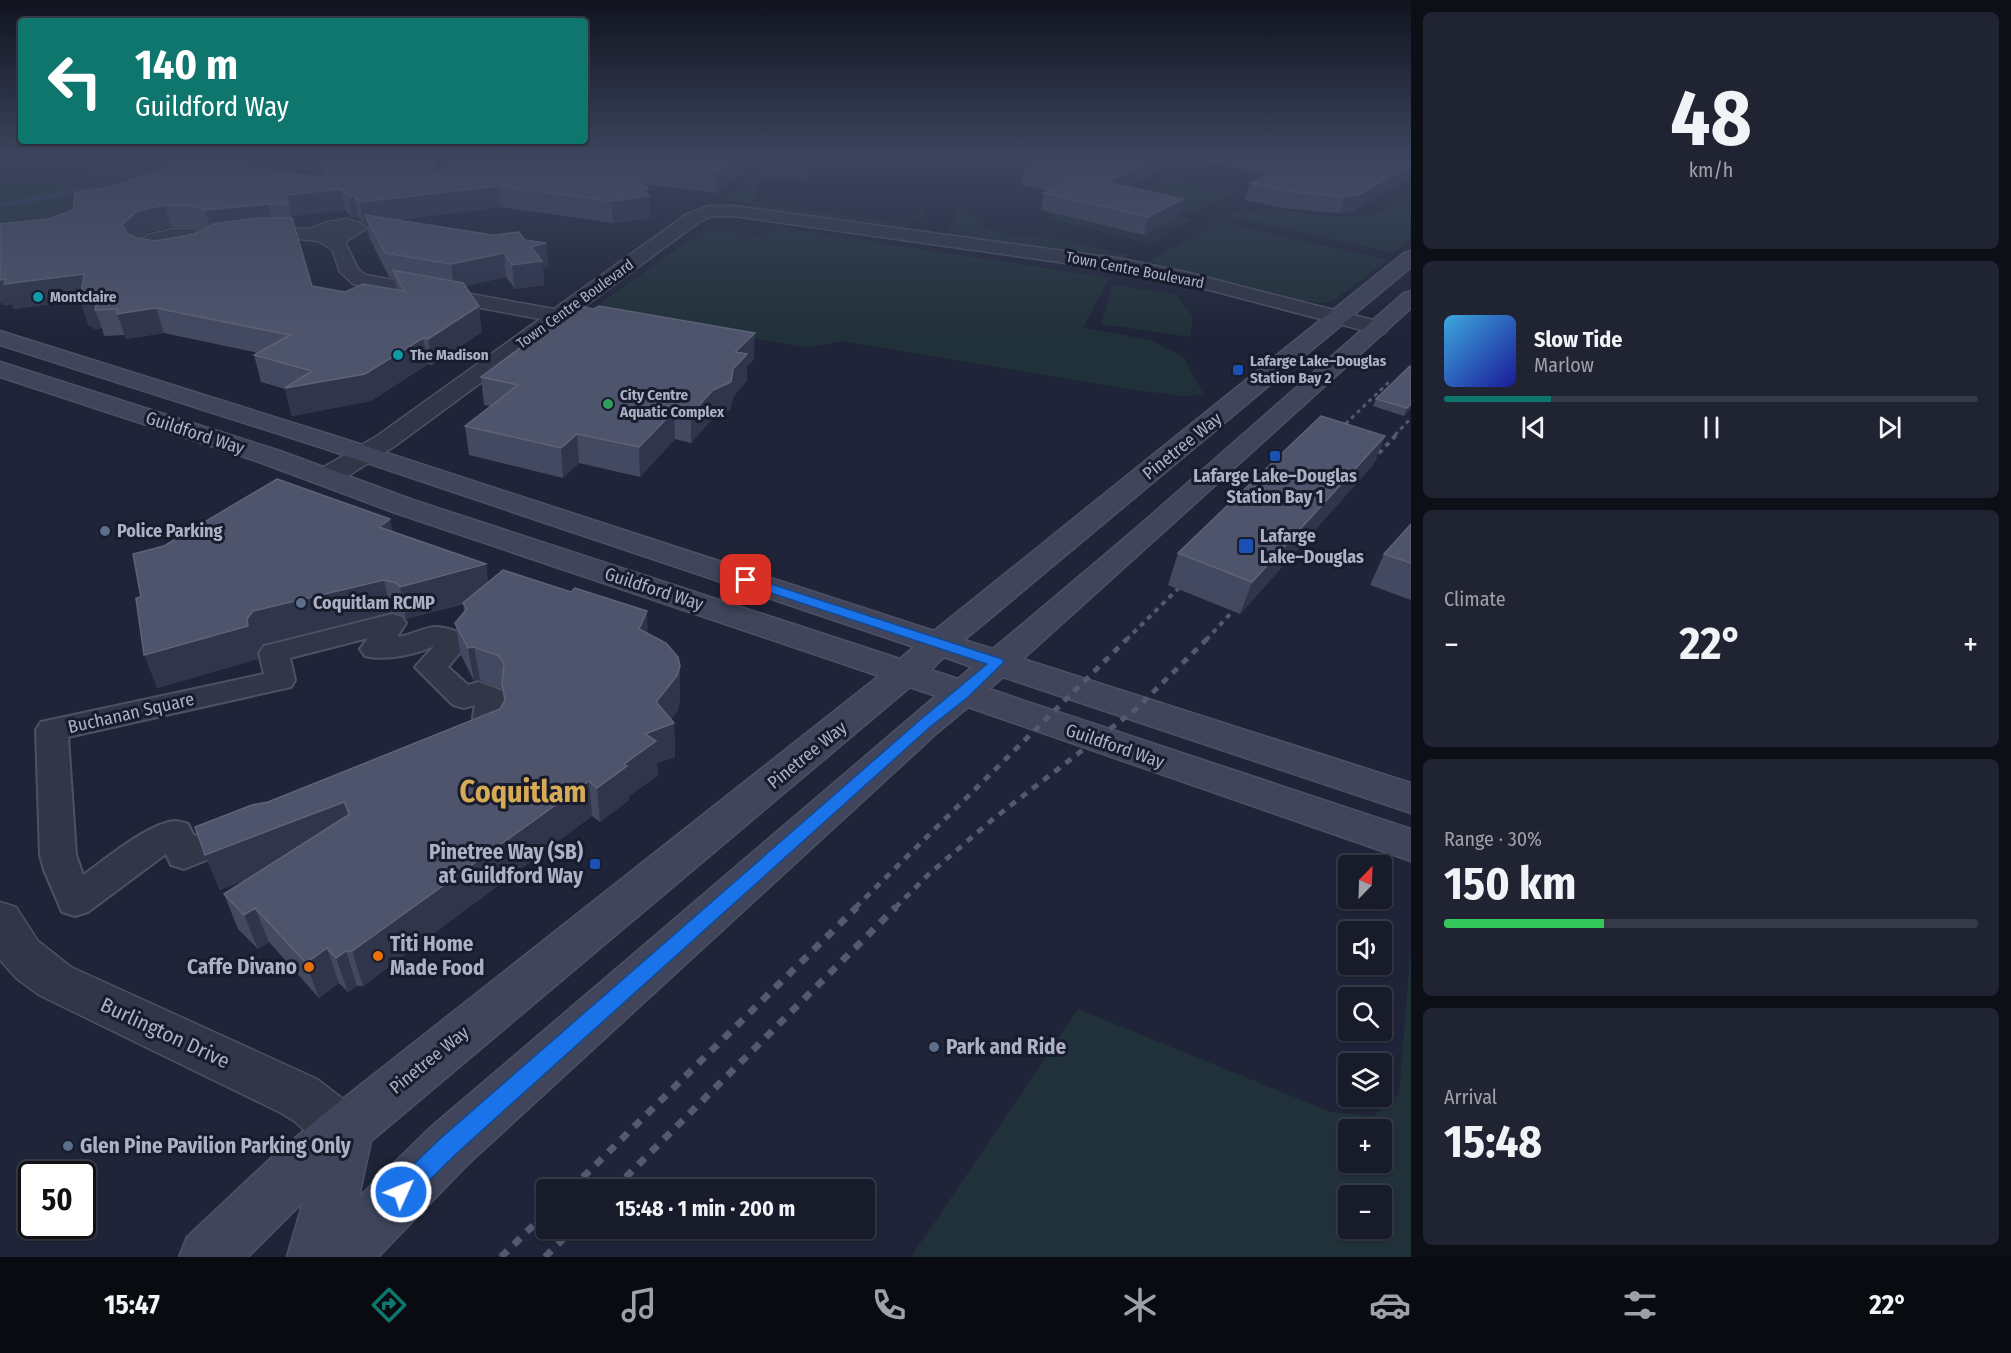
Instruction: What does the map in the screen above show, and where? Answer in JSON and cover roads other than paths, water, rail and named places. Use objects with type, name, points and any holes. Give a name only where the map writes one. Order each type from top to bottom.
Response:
[{"type":"main road","name":"Pinetree Way","points":[[207,1257],[289,1178],[343,1131],[854,717],[902,674],[1411,258]]},
{"type":"main road","points":[[338,1257],[449,1146],[925,723],[962,694],[1142,538],[1411,297]]},
{"type":"main road","name":"Guildford Way","points":[[0,338],[365,454],[1411,798]]},
{"type":"main road","name":"Guildford Way","points":[[0,369],[271,457],[403,507],[784,632],[902,674],[1411,845]]},
{"type":"main road","points":[[315,1257],[343,1156],[345,1143],[343,1131]]},
{"type":"street","name":"Town Centre Boulevard","points":[[327,477],[365,454],[698,216]]},
{"type":"street","name":"Town Centre Boulevard","points":[[764,216],[1116,264],[1172,275],[1377,328]]},
{"type":"street","points":[[310,236],[338,225],[351,225],[358,228],[333,242]]},
{"type":"street","points":[[208,240],[203,247],[187,253],[150,255],[140,248],[148,241],[173,235],[197,234],[208,240],[280,233],[310,236],[333,242],[339,246],[350,273],[360,280],[558,316]]},
{"type":"street","name":"Buchanan Square","points":[[392,623],[375,649],[417,643],[436,634],[456,641],[430,667],[464,698],[479,692],[482,697],[492,698],[489,717],[492,734],[267,825],[266,822],[184,855],[176,834],[156,842],[75,901],[58,855],[52,730],[280,680],[274,653],[364,629],[392,623]]},
{"type":"street","name":"Burlington Drive","points":[[0,920],[6,934],[19,951],[49,976],[86,996],[299,1096],[317,1108],[343,1131]]},
{"type":"railway","points":[[1334,435],[1391,380]]},
{"type":"railway","points":[[1395,435],[1411,418]]},
{"type":"railway","points":[[1365,468],[1397,434]]},
{"type":"railway","points":[[1126,640],[1190,577]]},
{"type":"railway","points":[[1206,640],[1243,600]]},
{"type":"railway","points":[[855,908],[1127,639]]},
{"type":"railway","points":[[624,1179],[929,874],[993,819],[1136,709],[1206,640]]},
{"type":"railway","points":[[581,1179],[857,907]]},
{"type":"railway","points":[[501,1257],[536,1223]]},
{"type":"railway","points":[[545,1257],[563,1239]]},
{"type":"place","name":"Montclaire","points":[[38,297]]},
{"type":"place","name":"The Madison","points":[[398,355]]},
{"type":"place","name":"Lafarge Lake–Douglas Station Bay 2","points":[[1238,370]]},
{"type":"place","name":"City Centre Aquatic Complex","points":[[608,404]]},
{"type":"place","name":"Lafarge Lake–Douglas Station Bay 1","points":[[1275,456]]},
{"type":"place","name":"Police Parking","points":[[105,531]]},
{"type":"place","name":"Lafarge Lake–Douglas","points":[[1246,546]]},
{"type":"place","name":"Coquitlam RCMP","points":[[301,603]]},
{"type":"place","name":"Pinetree Way (SB) at Guildford Way","points":[[595,864]]},
{"type":"place","name":"Titi Home Made Food","points":[[378,956]]},
{"type":"place","name":"Caffe Divano","points":[[309,967]]},
{"type":"place","name":"Park and Ride","points":[[934,1047]]},
{"type":"place","name":"Glen Pine Pavilion Parking Only","points":[[68,1146]]},
{"type":"district","name":"Coquitlam","points":[[523,792]]}]
